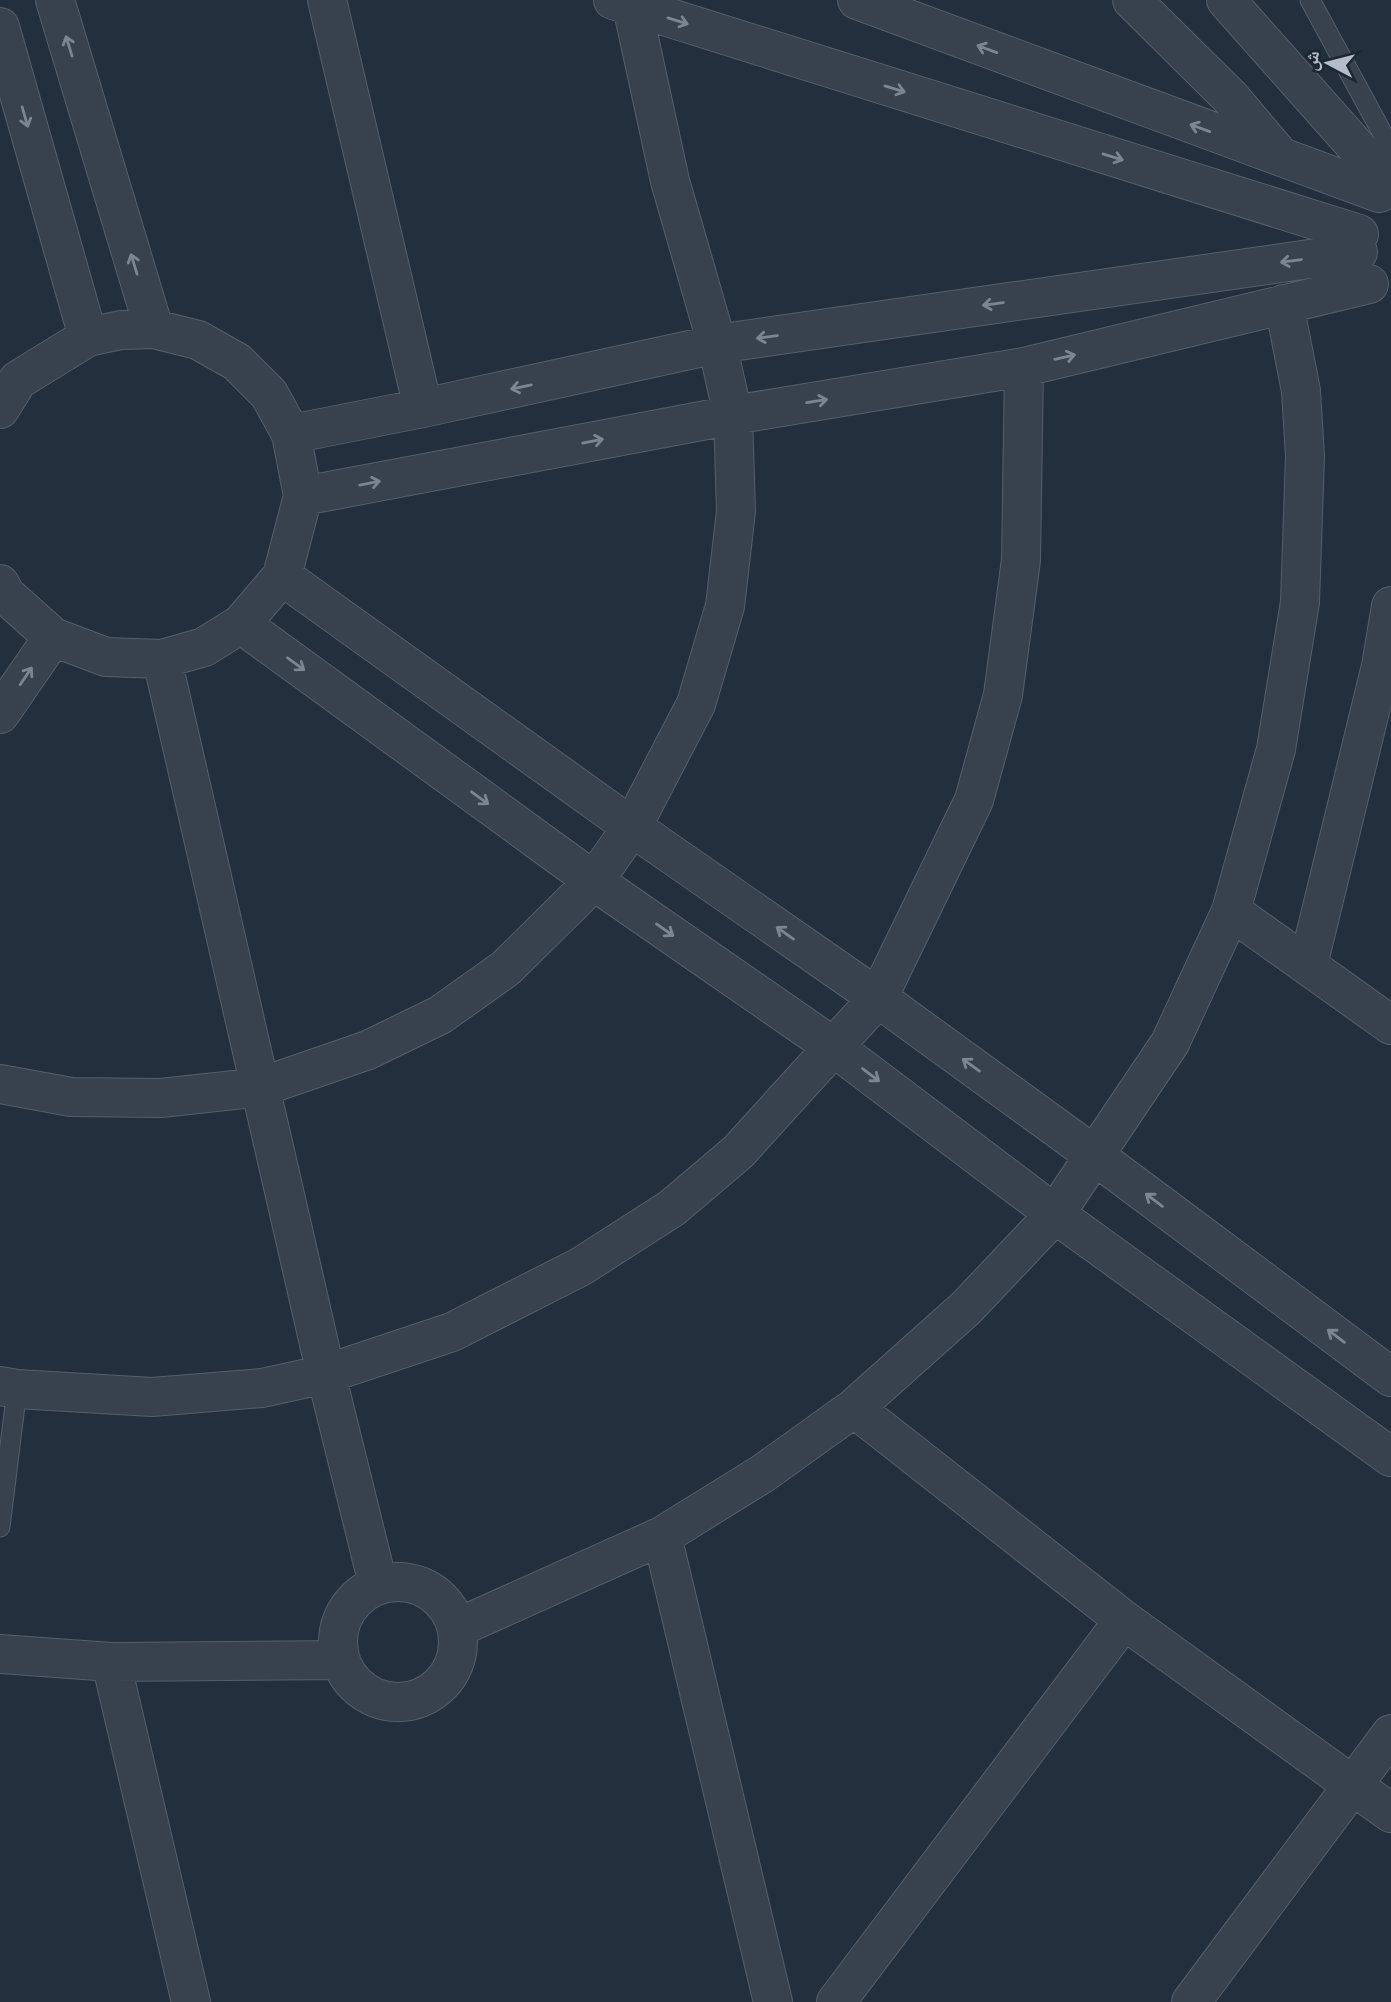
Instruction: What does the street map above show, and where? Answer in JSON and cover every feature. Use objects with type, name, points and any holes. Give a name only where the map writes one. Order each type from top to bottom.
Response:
[{"type":"street","points":[[55,0],[154,330]]},
{"type":"street","points":[[327,0],[423,408]]},
{"type":"street","points":[[857,0],[1281,158],[1387,189]]},
{"type":"street","points":[[1132,0],[1231,98],[1281,158]]},
{"type":"street","points":[[1226,0],[1387,189]]},
{"type":"street","points":[[623,3],[1369,269]]},
{"type":"street","points":[[0,1084],[71,1097],[161,1098],[261,1087],[368,1050],[440,1015],[506,968],[594,881],[632,827],[696,704],[725,606],[736,511],[733,415],[717,344],[623,3]]},
{"type":"street","points":[[0,27],[88,337]]},
{"type":"street","points":[[1369,269],[1366,212],[1387,189]]},
{"type":"street","points":[[291,434],[717,344],[1369,269]]},
{"type":"street","points":[[303,496],[733,415],[1024,367],[1284,304],[1369,269]]},
{"type":"street","points":[[457,1628],[662,1535],[762,1474],[854,1408],[966,1308],[1055,1214],[1170,1043],[1231,911],[1276,749],[1300,602],[1305,456],[1301,391],[1284,304]]},
{"type":"street","points":[[2,594],[52,637],[106,657],[162,659],[204,647],[241,624],[282,576],[303,496],[291,434],[269,394],[237,362],[198,340],[154,330],[121,330],[88,337],[6,385]]},
{"type":"street","points":[[9,1388],[152,1397],[262,1388],[327,1374],[452,1332],[580,1267],[672,1208],[737,1152],[878,998],[974,800],[1003,695],[1021,560],[1024,367]]},
{"type":"street","points":[[282,576],[632,827],[878,998],[1391,1377]]},
{"type":"street","points":[[1308,965],[1381,666],[1391,606]]},
{"type":"street","points":[[241,624],[594,881],[835,1048],[1055,1214],[1391,1457]]},
{"type":"street","points":[[0,714],[52,637]]},
{"type":"street","points":[[162,659],[378,1584]]},
{"type":"street","points":[[1231,911],[1391,1025]]},
{"type":"street","points":[[854,1408],[1124,1620],[1391,1814]]},
{"type":"street","points":[[662,1535],[773,2002]]},
{"type":"street","points":[[399,1581],[426,1588],[443,1601],[457,1628],[459,1641],[456,1662],[445,1681],[416,1701],[384,1702],[364,1693],[349,1679],[340,1660],[338,1629],[346,1611],[359,1595],[378,1584],[399,1581]]},
{"type":"street","points":[[836,2002],[1124,1620]]},
{"type":"street","points":[[0,1654],[111,1662],[340,1660]]},
{"type":"street","points":[[111,1662],[191,2002]]},
{"type":"street","points":[[1191,2002],[1391,1734]]},
{"type":"lane","points":[[1310,0],[1391,149]]},
{"type":"lane","points":[[0,1527],[9,1388]]}]
